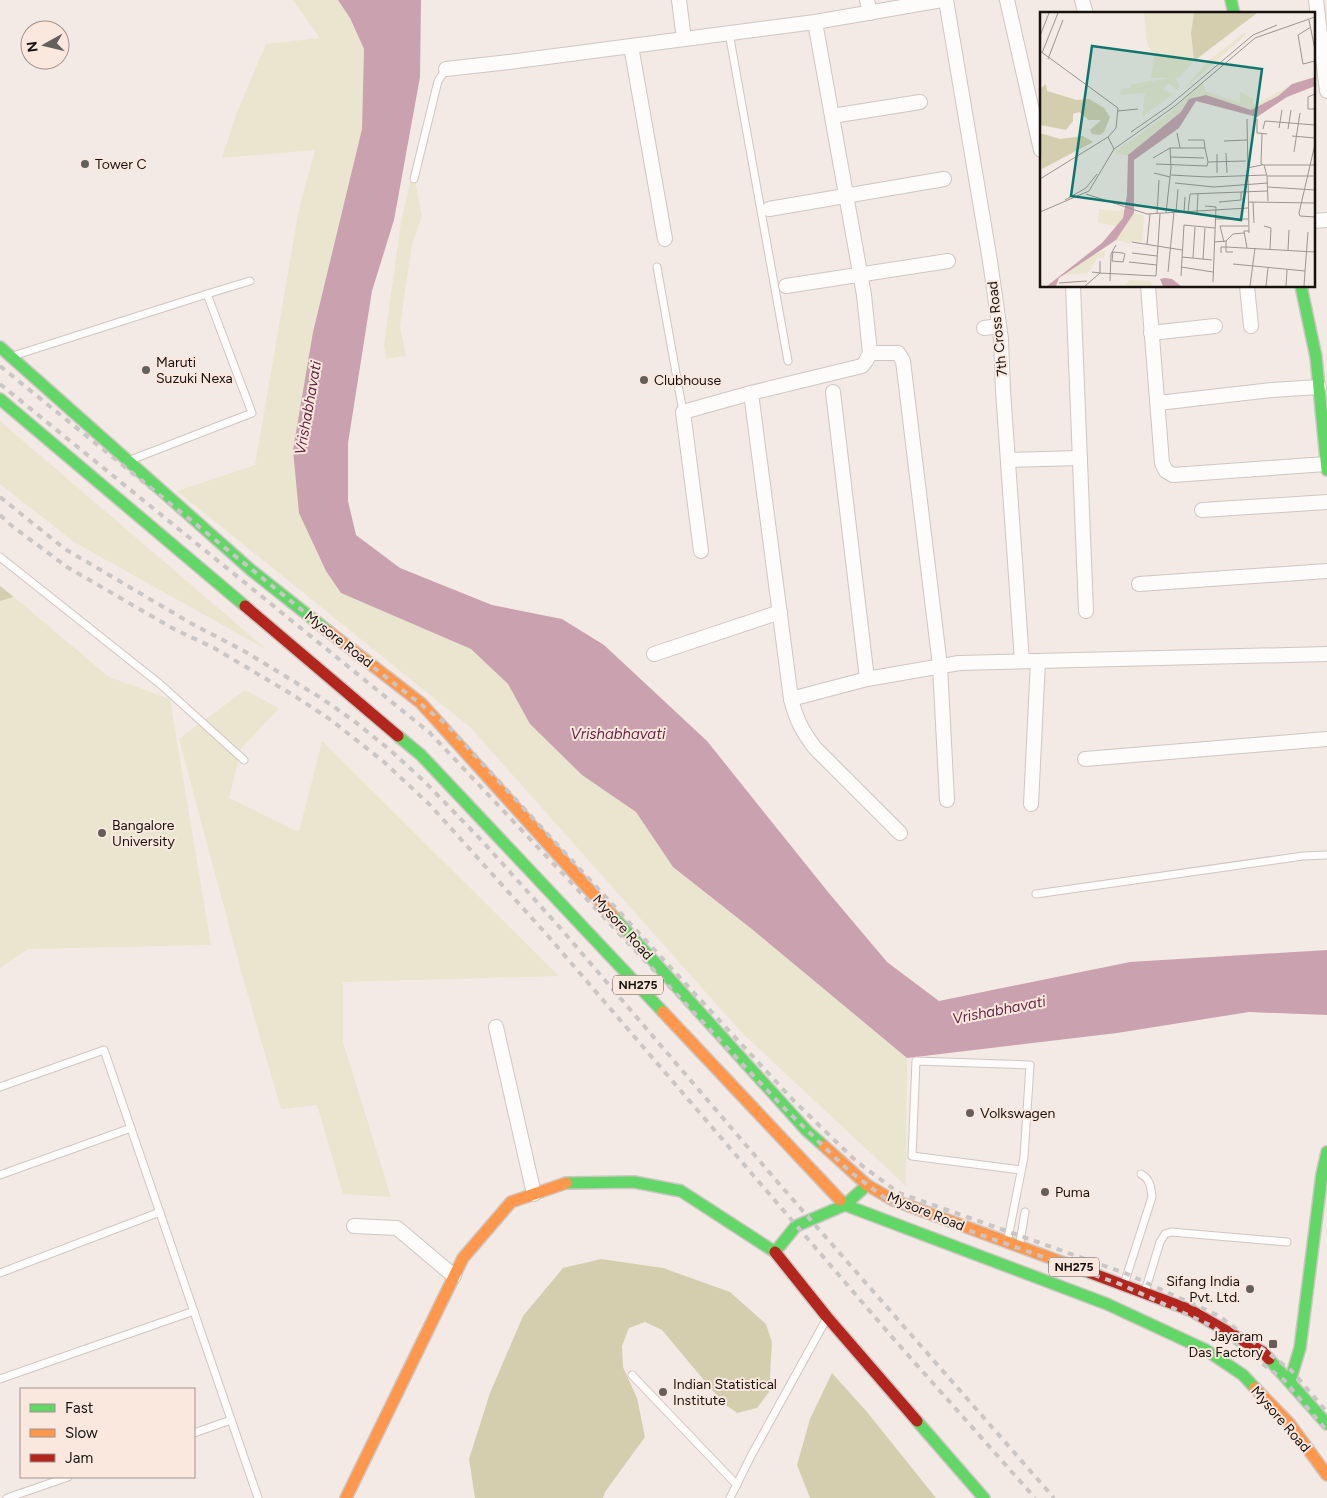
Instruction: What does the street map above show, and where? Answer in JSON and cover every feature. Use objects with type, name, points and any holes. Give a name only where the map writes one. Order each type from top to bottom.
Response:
[{"type":"main road","points":[[1302,288],[1316,357],[1327,470]]},
{"type":"main road","name":"Mysore Road","points":[[0,347],[251,570],[421,704],[807,1131],[867,1185],[893,1200],[1190,1310],[1263,1352],[1327,1424]]},
{"type":"main road","name":"Mysore Road","points":[[0,399],[421,755],[845,1205],[1107,1304],[1206,1350],[1243,1375],[1289,1423],[1327,1475]]},
{"type":"main road","points":[[1290,1381],[1300,1348],[1322,1174],[1327,1152]]},
{"type":"main road","points":[[346,1498],[463,1258],[511,1202],[566,1183],[576,1182],[634,1182],[681,1190],[775,1252],[827,1317],[984,1498]]},
{"type":"main road","points":[[775,1252],[796,1226],[845,1205],[867,1185]]},
{"type":"street","points":[[679,0],[684,39]]},
{"type":"street","points":[[446,69],[816,22],[869,6],[942,0]]},
{"type":"street","name":"7th Cross Road","points":[[946,0],[990,261],[999,326],[1022,661]]},
{"type":"street","points":[[1007,0],[1040,146]]},
{"type":"street","points":[[1316,0],[1327,90]]},
{"type":"street","points":[[701,552],[683,412],[862,366],[870,353],[860,275],[816,22]]},
{"type":"street","points":[[631,46],[665,239]]},
{"type":"street","points":[[832,116],[920,102]]},
{"type":"street","points":[[768,209],[944,179]]},
{"type":"street","points":[[1314,221],[1327,220]]},
{"type":"street","points":[[786,286],[948,261]]},
{"type":"street","points":[[1073,288],[1086,611]]},
{"type":"street","points":[[1148,288],[1162,463],[1166,470],[1173,475],[1326,464]]},
{"type":"street","points":[[1247,288],[1251,326]]},
{"type":"street","points":[[984,328],[999,326]]},
{"type":"street","points":[[1151,333],[1215,326]]},
{"type":"street","points":[[870,353],[898,352],[903,360],[940,666],[947,800]]},
{"type":"street","points":[[1158,403],[1272,390],[1319,387]]},
{"type":"street","points":[[833,392],[867,679]]},
{"type":"street","points":[[751,393],[791,699],[795,716],[803,732],[815,748],[900,833]]},
{"type":"street","points":[[1008,460],[1080,458]]},
{"type":"street","points":[[1202,510],[1327,502]]},
{"type":"street","points":[[1139,584],[1327,571]]},
{"type":"street","points":[[654,654],[780,612]]},
{"type":"street","points":[[791,699],[867,679],[960,663],[1327,654]]},
{"type":"street","points":[[1031,804],[1038,661]]},
{"type":"street","points":[[1085,759],[1327,739]]},
{"type":"street","points":[[496,1028],[534,1194]]},
{"type":"street","points":[[354,1226],[397,1228],[454,1276]]},
{"type":"lane","points":[[729,33],[788,362]]},
{"type":"lane","points":[[414,179],[438,81],[446,69]]},
{"type":"lane","points":[[657,267],[683,412]]},
{"type":"lane","points":[[11,357],[250,281]]},
{"type":"lane","points":[[128,460],[252,413],[207,294]]},
{"type":"lane","points":[[0,557],[160,684],[244,760]]},
{"type":"lane","points":[[1036,894],[1303,856],[1327,855]]},
{"type":"lane","points":[[0,1087],[104,1050],[258,1498]]},
{"type":"lane","points":[[1013,1245],[1024,1157],[1030,1065],[916,1061],[912,1156],[1021,1170]]},
{"type":"lane","points":[[0,1175],[131,1128]]},
{"type":"lane","points":[[1124,1286],[1152,1197],[1147,1178],[1141,1174]]},
{"type":"lane","points":[[0,1273],[160,1212]]},
{"type":"lane","points":[[1013,1245],[1025,1212]]},
{"type":"lane","points":[[1145,1294],[1160,1242],[1165,1234],[1171,1232],[1287,1242]]},
{"type":"lane","points":[[0,1379],[194,1311]]},
{"type":"lane","points":[[730,1498],[827,1317]]},
{"type":"lane","points":[[632,1375],[737,1485]]},
{"type":"lane","points":[[195,1433],[231,1420]]},
{"type":"lane","points":[[7,1498],[65,1478]]},
{"type":"shaded area","points":[[293,0],[338,0],[350,18],[364,49],[362,129],[313,332],[341,593],[471,649],[508,684],[530,724],[582,775],[636,812],[673,867],[753,930],[907,1058],[906,1186],[742,1033],[471,728],[177,491],[255,465],[299,209],[315,150],[222,158],[237,112],[266,44],[320,38]]},
{"type":"shaded area","points":[[413,170],[422,216],[412,244],[400,326],[406,356],[386,359],[384,345],[401,222]]},
{"type":"shaded area","points":[[0,421],[267,650],[74,542],[0,484]]},
{"type":"shaded area","points":[[0,586],[14,597],[0,601]]},
{"type":"shaded area","name":"Bangalore University","points":[[14,597],[109,677],[170,699],[211,945],[28,949],[0,968],[0,601]]},
{"type":"shaded area","points":[[245,690],[279,708],[241,749],[229,798],[299,832],[322,741],[559,976],[343,982],[343,1042],[391,1197],[343,1194],[317,1105],[281,1109],[244,982],[179,739]]},
{"type":"shaded area","points":[[601,1259],[663,1268],[730,1292],[766,1324],[772,1342],[769,1392],[757,1408],[737,1413],[723,1403],[662,1330],[645,1322],[629,1328],[622,1346],[623,1367],[637,1398],[645,1437],[605,1492],[603,1498],[475,1498],[469,1459],[490,1393],[523,1316],[563,1268]]},
{"type":"shaded area","points":[[832,1373],[867,1412],[936,1498],[810,1498],[797,1465],[810,1419]]},
{"type":"water","name":"Vrishabhavati","points":[[338,0],[421,0],[420,77],[394,220],[372,291],[348,443],[348,501],[356,535],[400,568],[492,605],[562,619],[604,645],[707,741],[828,892],[887,962],[939,1001],[1130,962],[1327,950],[1327,1015],[1249,1012],[1117,1033],[907,1058],[753,930],[673,867],[636,812],[582,775],[530,724],[508,684],[471,649],[341,593],[326,571],[299,513],[293,450],[313,332],[362,129],[364,49],[350,18]]},
{"type":"railway","points":[[0,366],[360,657],[446,724],[792,1099],[857,1162],[899,1193],[1125,1273],[1219,1316],[1292,1371],[1327,1412]]},
{"type":"railway","points":[[0,384],[430,733],[783,1107],[849,1171],[893,1204],[1120,1284],[1212,1326],[1284,1380],[1327,1431]]},
{"type":"railway","points":[[0,497],[65,549],[194,625],[244,651],[321,698],[390,750],[425,782],[483,842],[562,930],[781,1186],[1054,1498]]},
{"type":"railway","points":[[0,515],[67,567],[174,629],[214,648],[331,720],[384,762],[430,805],[548,936],[892,1337],[1035,1498]]},
{"type":"traffic: fast","points":[[1231,0],[1234,12]]},
{"type":"traffic: fast","points":[[1301,288],[1316,357],[1327,470]]},
{"type":"traffic: fast","points":[[0,347],[251,570],[328,631]]},
{"type":"traffic: fast","points":[[0,399],[245,606]]},
{"type":"traffic: fast","points":[[398,736],[421,755],[663,1012]]},
{"type":"traffic: fast","points":[[612,915],[807,1131],[824,1146]]},
{"type":"traffic: fast","points":[[1290,1381],[1300,1348],[1322,1174],[1327,1152]]},
{"type":"traffic: fast","points":[[566,1183],[634,1182],[681,1191],[775,1252],[796,1226],[845,1205],[867,1185]]},
{"type":"traffic: fast","points":[[840,1200],[845,1205],[1107,1304],[1206,1350],[1243,1375],[1255,1388]]},
{"type":"traffic: fast","points":[[1269,1359],[1327,1424]]},
{"type":"traffic: fast","points":[[917,1421],[984,1498]]},
{"type":"traffic: slow","points":[[328,631],[421,703],[612,915]]},
{"type":"traffic: slow","points":[[663,1012],[840,1200]]},
{"type":"traffic: slow","points":[[824,1146],[867,1185],[893,1200],[1075,1267]]},
{"type":"traffic: slow","points":[[346,1498],[463,1258],[511,1202],[566,1183]]},
{"type":"traffic: slow","points":[[1255,1388],[1289,1423],[1327,1475]]},
{"type":"traffic: jam","points":[[245,606],[398,736]]},
{"type":"traffic: jam","points":[[775,1252],[827,1317],[917,1421]]},
{"type":"traffic: jam","points":[[1075,1267],[1190,1310],[1263,1352],[1269,1359]]},
{"type":"place","name":"Tower C","points":[[85,164]]},
{"type":"place","name":"Maruti Suzuki Nexa","points":[[146,370]]},
{"type":"place","name":"Clubhouse","points":[[644,380]]},
{"type":"place","name":"Bangalore University","points":[[102,833]]},
{"type":"place","name":"Volkswagen","points":[[970,1113]]},
{"type":"place","name":"Puma","points":[[1045,1192]]},
{"type":"place","name":"Sifang India Pvt. Ltd.","points":[[1250,1289]]},
{"type":"place","name":"Jayaram Das Factory","points":[[1273,1344]]},
{"type":"place","name":"Indian Statistical Institute","points":[[663,1392]]}]
